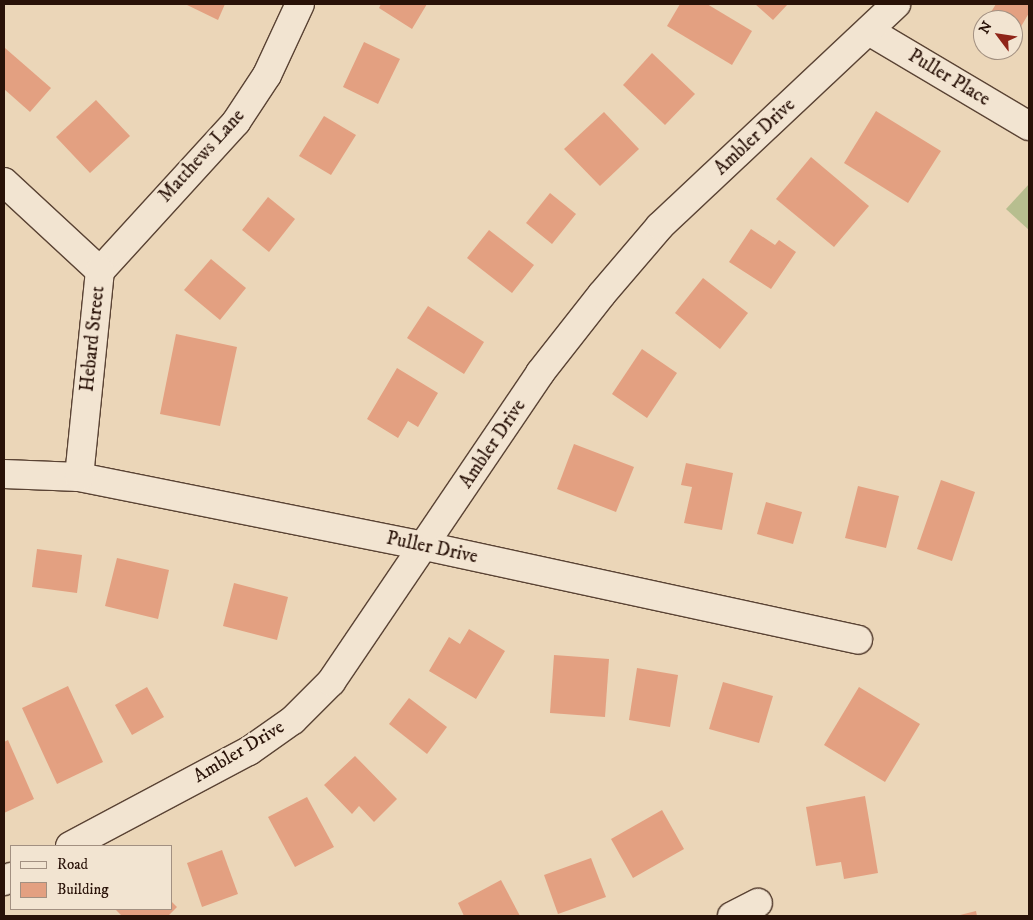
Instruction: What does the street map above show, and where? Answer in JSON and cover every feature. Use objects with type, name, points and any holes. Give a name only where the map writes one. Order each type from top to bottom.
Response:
[{"type":"street","name":"Matthews Lane","points":[[100,271],[236,122],[267,75],[300,4]]},
{"type":"street","name":"Ambler Drive","points":[[72,845],[249,751],[293,720],[331,682],[540,373],[660,226],[896,4]]},
{"type":"street","name":"Puller Place","points":[[869,31],[1029,126]]},
{"type":"street","name":"Hebard Street","points":[[4,182],[100,271],[78,477]]},
{"type":"street","name":"Puller Drive","points":[[4,474],[78,477],[424,546],[858,640]]},
{"type":"street","points":[[732,916],[758,903]]},
{"type":"green space","points":[[1029,184],[1029,230],[1006,209]]},
{"type":"building","points":[[185,4],[225,4],[218,20]]},
{"type":"building","points":[[381,4],[427,4],[412,29],[379,8]]},
{"type":"building","points":[[680,4],[707,4],[752,31],[732,65],[667,26]]},
{"type":"building","points":[[755,4],[788,4],[773,20]]},
{"type":"building","points":[[996,4],[1029,4],[1029,13],[1023,23],[1023,10],[992,10]]},
{"type":"building","points":[[364,42],[400,59],[378,104],[343,87]]},
{"type":"building","points":[[5,48],[51,88],[30,112],[4,89]]},
{"type":"building","points":[[652,53],[695,94],[665,125],[623,85]]},
{"type":"building","points":[[96,100],[130,136],[90,173],[56,137]]},
{"type":"building","points":[[876,111],[941,151],[908,203],[844,163]]},
{"type":"building","points":[[604,112],[639,149],[600,186],[564,149]]},
{"type":"building","points":[[324,116],[356,135],[331,175],[299,156]]},
{"type":"building","points":[[811,157],[869,206],[834,247],[776,199]]},
{"type":"building","points":[[550,193],[576,214],[552,244],[526,223]]},
{"type":"building","points":[[268,197],[295,219],[269,252],[242,230]]},
{"type":"building","points":[[751,229],[775,245],[779,240],[796,252],[771,289],[729,262]]},
{"type":"building","points":[[489,230],[534,265],[512,293],[467,258]]},
{"type":"building","points":[[211,259],[246,288],[220,320],[184,290]]},
{"type":"building","points":[[703,278],[748,313],[720,349],[675,313]]},
{"type":"building","points":[[428,306],[484,342],[464,374],[407,338]]},
{"type":"building","points":[[176,334],[237,347],[220,426],[160,414]]},
{"type":"building","points":[[642,349],[677,373],[647,418],[612,394]]},
{"type":"building","points":[[397,368],[438,393],[418,427],[408,421],[398,438],[367,419]]},
{"type":"building","points":[[574,444],[634,467],[616,512],[557,489]]},
{"type":"building","points":[[686,463],[733,473],[722,530],[684,523],[692,487],[681,485]]},
{"type":"building","points":[[941,480],[975,492],[952,561],[917,549]]},
{"type":"building","points":[[858,486],[899,496],[886,548],[845,538]]},
{"type":"building","points":[[766,502],[802,512],[793,544],[757,534]]},
{"type":"building","points":[[37,549],[82,555],[77,593],[32,587]]},
{"type":"building","points":[[117,558],[169,570],[158,619],[105,606]]},
{"type":"building","points":[[234,583],[288,597],[277,640],[223,626]]},
{"type":"building","points":[[469,629],[505,651],[476,699],[429,671],[449,637],[460,644]]},
{"type":"building","points":[[554,655],[609,659],[605,717],[550,713]]},
{"type":"building","points":[[637,668],[678,675],[670,727],[629,720]]},
{"type":"building","points":[[723,682],[773,696],[759,743],[709,729]]},
{"type":"building","points":[[68,686],[103,762],[57,784],[22,708]]},
{"type":"building","points":[[147,687],[164,717],[132,735],[115,705]]},
{"type":"building","points":[[859,687],[920,724],[885,782],[824,745]]},
{"type":"building","points":[[409,698],[447,727],[427,754],[389,724]]},
{"type":"building","points":[[8,740],[34,799],[4,813],[4,742]]},
{"type":"building","points":[[355,756],[397,799],[374,822],[359,806],[352,814],[324,785]]},
{"type":"building","points":[[865,796],[878,873],[844,879],[841,862],[816,866],[806,807]]},
{"type":"building","points":[[307,797],[334,847],[295,867],[268,817]]},
{"type":"building","points":[[662,810],[684,849],[633,878],[611,839]]},
{"type":"building","points":[[222,850],[238,894],[202,907],[187,863]]},
{"type":"building","points":[[591,858],[606,897],[558,914],[544,875]]},
{"type":"building","points":[[501,880],[520,916],[464,916],[458,903]]},
{"type":"building","points":[[172,902],[177,907],[168,916],[122,916],[116,910],[172,910]]},
{"type":"building","points":[[976,911],[977,916],[956,916]]}]
